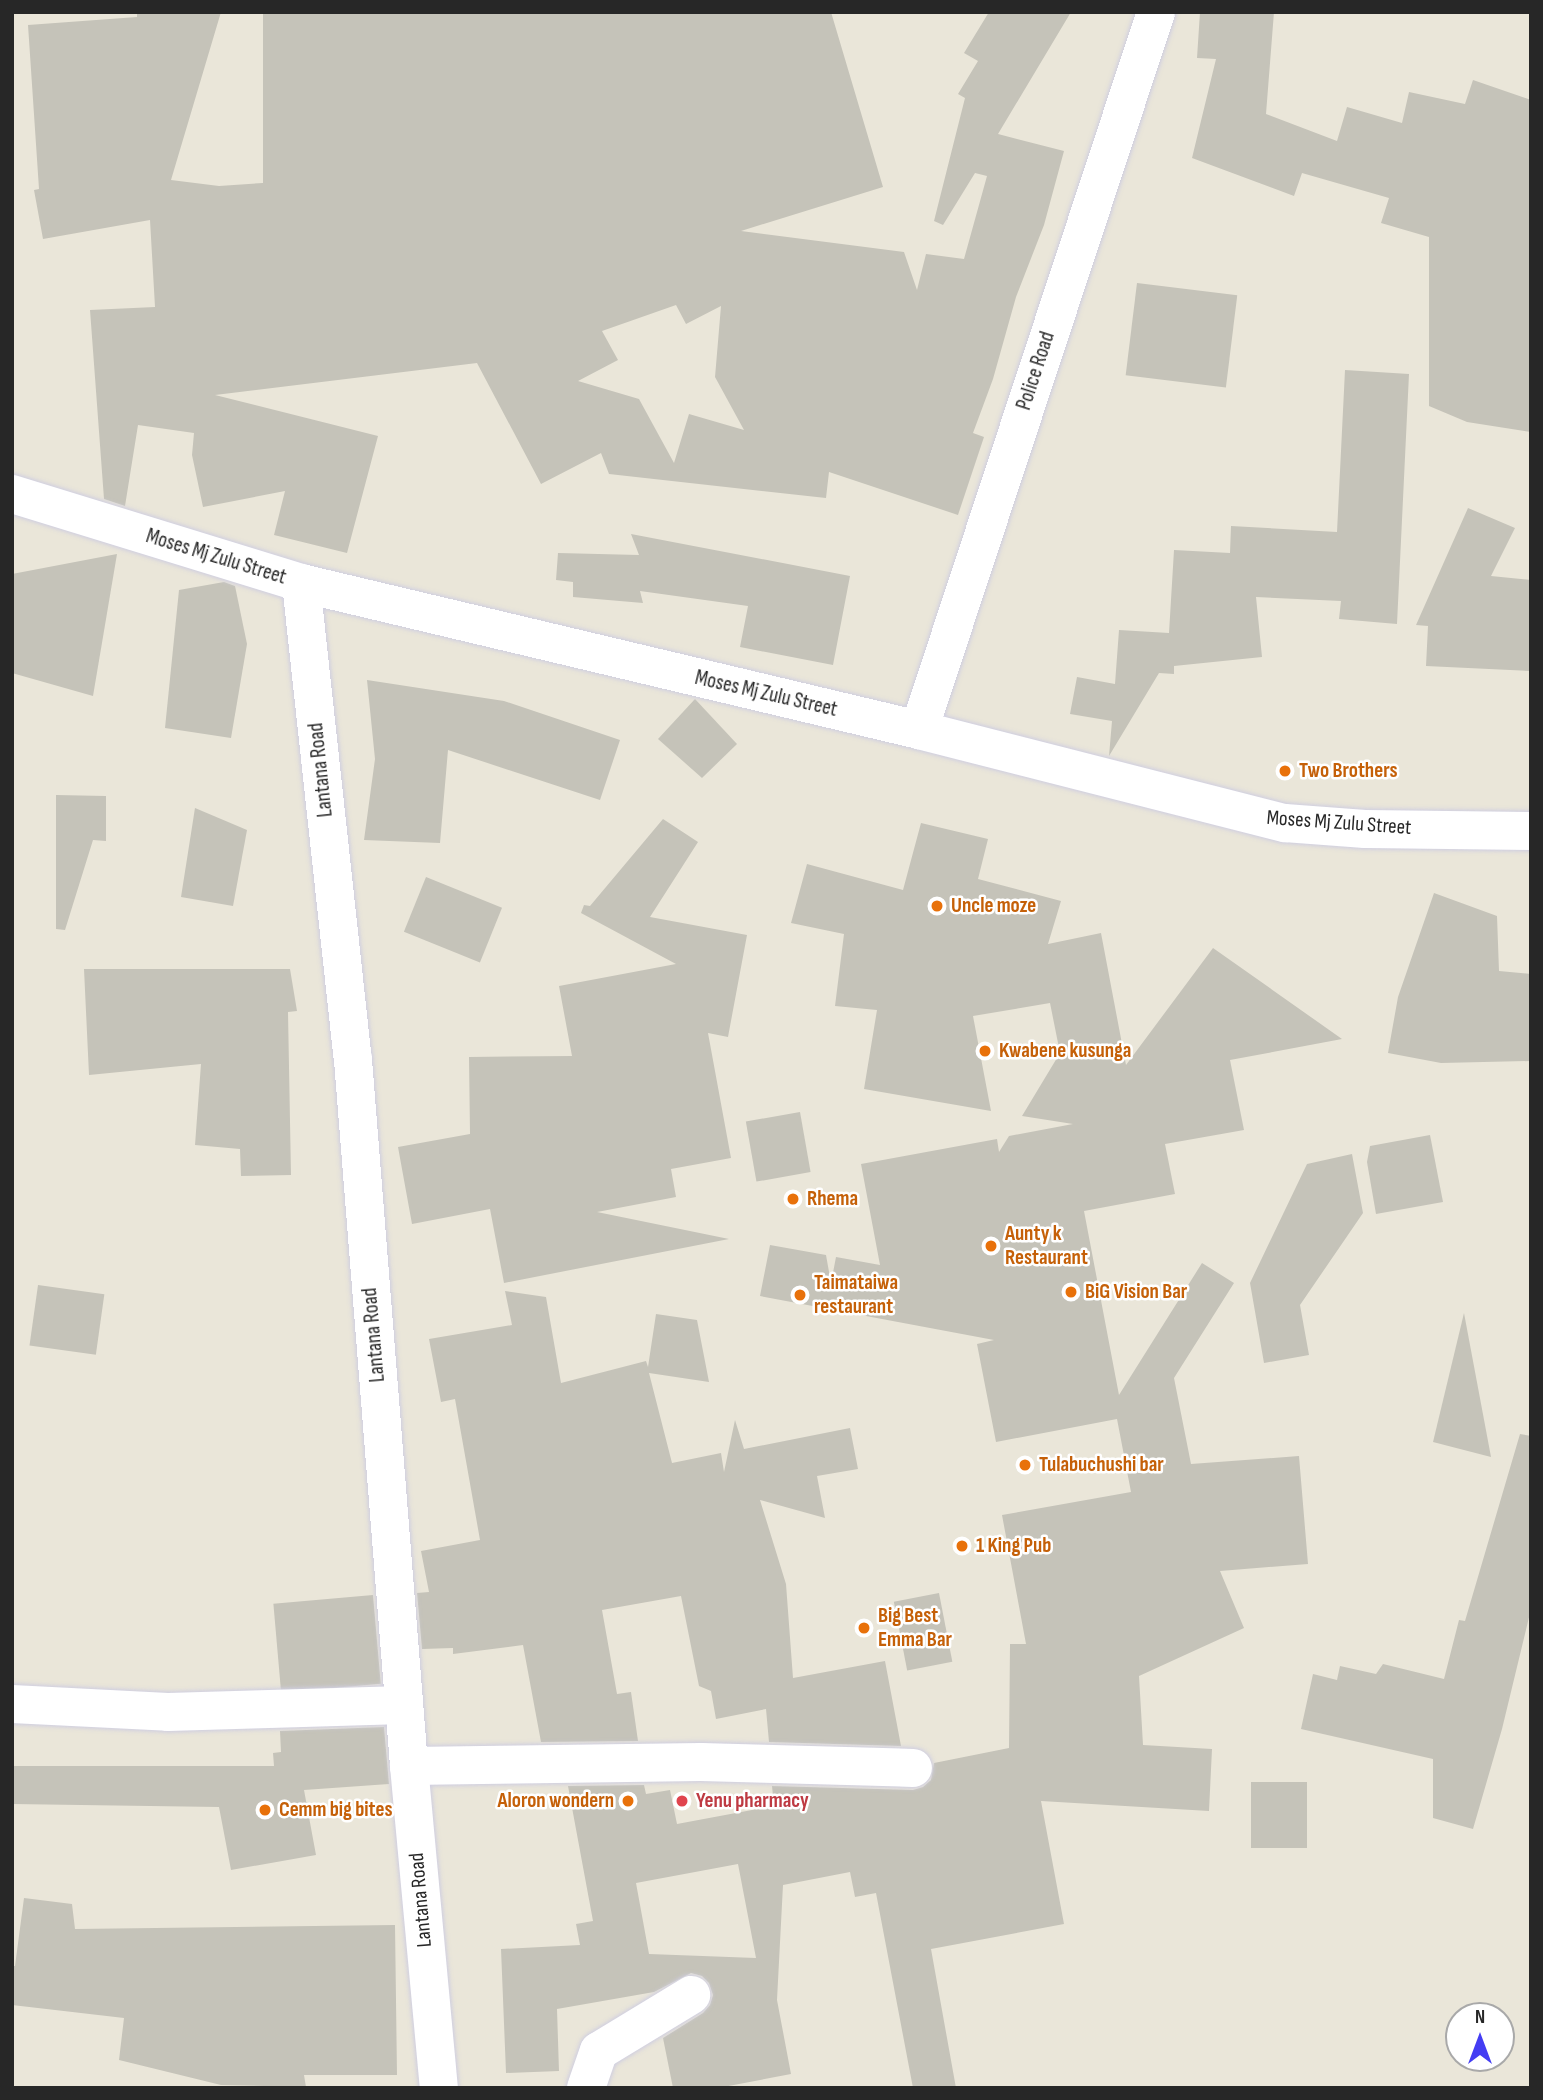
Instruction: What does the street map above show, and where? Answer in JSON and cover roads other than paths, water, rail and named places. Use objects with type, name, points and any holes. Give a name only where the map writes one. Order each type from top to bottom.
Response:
[{"type":"street","name":"Police Road","points":[[919,730],[1156,12]]},
{"type":"street","name":"Moses Mj Zulu Street","points":[[12,494],[301,583],[919,730],[1285,823],[1365,829],[1531,831]]},
{"type":"street","name":"Lantana Road","points":[[301,583],[353,1060],[409,1766],[439,2088]]},
{"type":"street","points":[[12,1704],[168,1712],[404,1705]]},
{"type":"street","points":[[409,1766],[701,1762],[914,1768]]},
{"type":"street","points":[[586,2088],[600,2052],[691,1995]]},
{"type":"place","name":"Two Brothers","points":[[1285,771]]},
{"type":"place","name":"Uncle moze","points":[[937,906]]},
{"type":"place","name":"Kwabene kusunga","points":[[985,1051]]},
{"type":"place","name":"Rhema","points":[[793,1199]]},
{"type":"place","name":"Aunty k Restaurant","points":[[991,1246]]},
{"type":"place","name":"BiG Vision Bar","points":[[1071,1292]]},
{"type":"place","name":"Taimataiwa restaurant","points":[[800,1295]]},
{"type":"place","name":"Tulabuchushi bar","points":[[1025,1465]]},
{"type":"place","name":"1 King Pub","points":[[962,1546]]},
{"type":"place","name":"Big Best Emma Bar","points":[[864,1628]]},
{"type":"place","name":"Aloron wondern","points":[[628,1801]]},
{"type":"place","name":"Yenu pharmacy","points":[[682,1801]]},
{"type":"place","name":"Cemm big bites","points":[[265,1810]]}]
